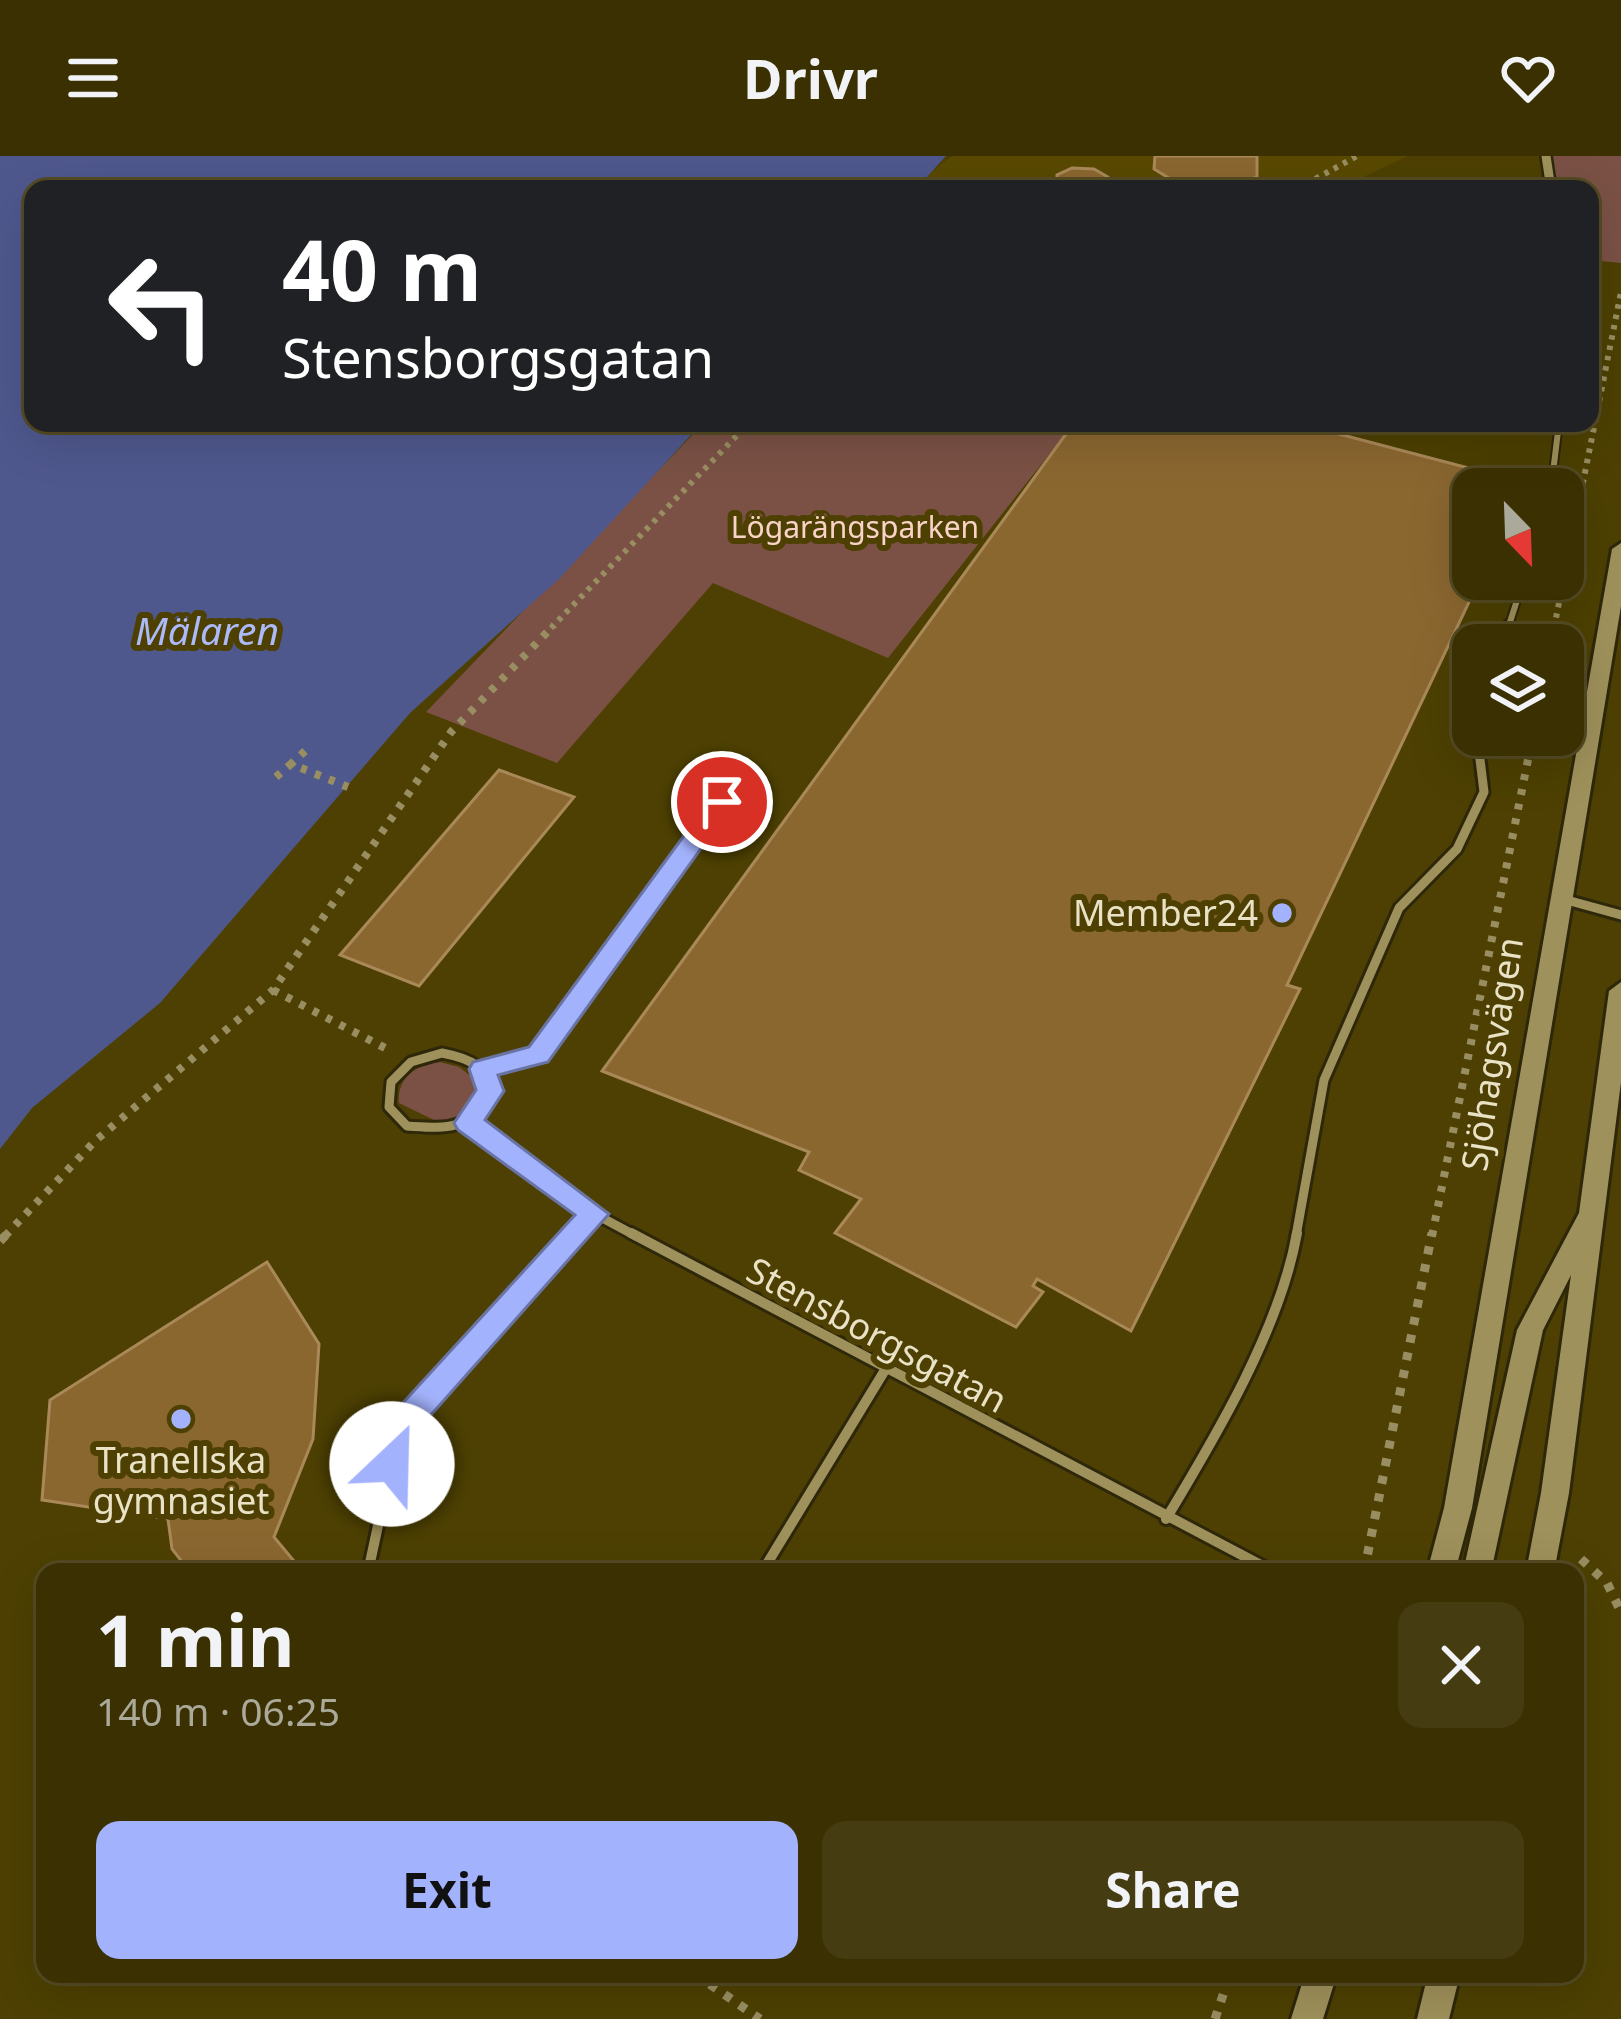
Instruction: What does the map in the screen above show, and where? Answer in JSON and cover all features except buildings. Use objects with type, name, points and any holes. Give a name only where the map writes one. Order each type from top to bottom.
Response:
[{"type":"main road","name":"Sjöhagsvägen","points":[[1443,1563],[1458,1508],[1558,897],[1579,803],[1621,549]]},
{"type":"main road","points":[[1541,1563],[1621,991]]},
{"type":"main road","points":[[1479,1563],[1530,1330],[1593,1206]]},
{"type":"main road","points":[[1307,2019],[1318,1983]]},
{"type":"main road","points":[[1432,2019],[1442,1983]]},
{"type":"lane","points":[[1554,468],[1558,432]]},
{"type":"lane","points":[[1166,1519],[1218,1433],[1291,1265],[1324,1081],[1399,908],[1457,849],[1484,792],[1480,756]]},
{"type":"lane","points":[[483,1069],[538,1055],[722,802]]},
{"type":"lane","points":[[1558,897],[1621,915]]},
{"type":"lane","points":[[458,1054],[483,1069],[490,1091],[468,1123],[421,1131],[396,1117],[388,1095],[391,1082],[411,1062],[458,1054]]},
{"type":"lane","name":"Stensborgsgatan","points":[[468,1123],[595,1214],[1256,1563]]},
{"type":"lane","points":[[370,1563],[400,1428],[595,1214]]},
{"type":"lane","points":[[767,1563],[885,1370]]},
{"type":"path","points":[[1314,180],[1358,156]]},
{"type":"path","points":[[1599,396],[1621,292]]},
{"type":"path","points":[[0,1241],[95,1141],[273,990],[451,732],[740,432]]},
{"type":"path","points":[[1584,468],[1591,432]]},
{"type":"path","points":[[276,777],[305,751]]},
{"type":"path","points":[[1366,1563],[1529,756]]},
{"type":"path","points":[[291,764],[348,788]]},
{"type":"path","points":[[273,990],[411,1062]]},
{"type":"path","points":[[1571,1550],[1607,1583],[1621,1612]]},
{"type":"path","points":[[707,1983],[760,2019]]},
{"type":"path","points":[[1215,2019],[1227,1983]]},
{"type":"shaded area","points":[[952,156],[1408,156],[1357,180],[925,177]]},
{"type":"green space","points":[[1547,156],[1621,156],[1621,263],[1599,261],[1599,180],[1550,180]]},
{"type":"green space","name":"Lögarängsparken","points":[[695,432],[1067,432],[888,658],[713,583],[557,763],[426,712]]},
{"type":"green space","points":[[440,1062],[459,1067],[482,1085],[482,1096],[464,1114],[438,1122],[399,1103],[399,1094],[410,1074]]},
{"type":"water","name":"Mälaren","points":[[0,156],[946,156],[924,180],[24,180],[24,432],[694,432],[560,578],[410,713],[160,1003],[32,1108],[0,1149]]},
{"type":"place","name":"Member24","points":[[1282,913]]},
{"type":"place","name":"Tranellska gymnasiet","points":[[181,1419]]},
{"type":"route","points":[[392,1464],[400,1428],[595,1214],[468,1123],[487,1102],[489,1079],[483,1069],[538,1055],[722,802]]}]
